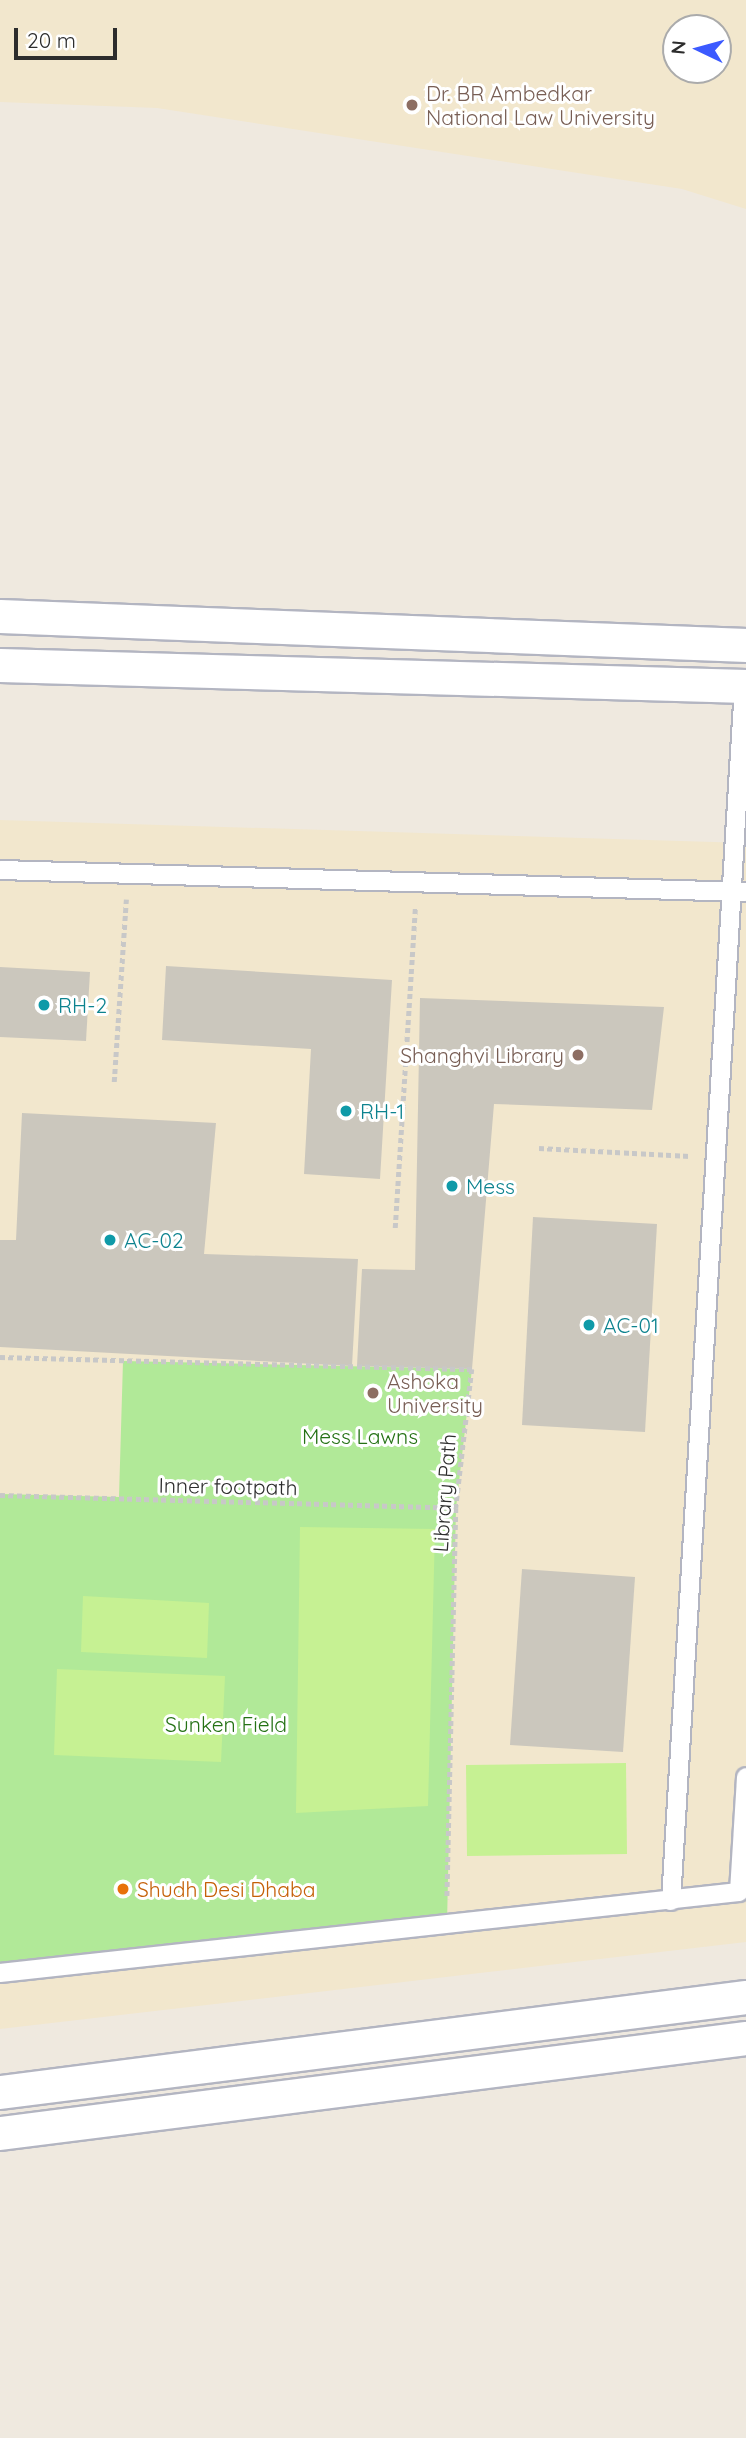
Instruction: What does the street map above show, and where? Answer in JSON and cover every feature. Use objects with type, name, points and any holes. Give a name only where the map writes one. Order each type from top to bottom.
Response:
[{"type":"street","points":[[0,616],[746,645]]},
{"type":"street","points":[[0,665],[745,685]]},
{"type":"street","points":[[0,2092],[746,1997]]},
{"type":"street","points":[[0,2133],[746,2038]]},
{"type":"lane","points":[[671,1901],[716,1157],[739,892],[745,685]]},
{"type":"lane","points":[[0,870],[739,892]]},
{"type":"lane","points":[[0,1973],[739,1892],[746,1777]]},
{"type":"path","points":[[114,1082],[128,874]]},
{"type":"path","points":[[395,1228],[416,882]]},
{"type":"path","points":[[539,1148],[716,1157]]},
{"type":"path","name":"Library Path","points":[[0,1357],[472,1369],[456,1508],[447,1924]]},
{"type":"path","name":"Inner footpath","points":[[0,1495],[456,1508]]},
{"type":"shaded area","name":"Dr. BR Ambedkar National Law University","points":[[0,0],[746,0],[746,209],[682,189],[157,108],[0,102]]},
{"type":"shaded area","name":"Ashoka University","points":[[0,820],[746,843],[746,1942],[0,2029]]},
{"type":"green space","name":"Sunken Field","points":[[123,1361],[472,1369],[456,1508],[447,1924],[0,1973],[0,1494],[119,1497]]},
{"type":"green space","points":[[300,1527],[435,1529],[428,1806],[296,1813]]},
{"type":"green space","points":[[83,1596],[209,1603],[207,1658],[81,1652]]},
{"type":"green space","points":[[57,1669],[225,1676],[221,1762],[54,1755]]},
{"type":"green space","points":[[626,1763],[627,1854],[467,1856],[466,1765]]},
{"type":"building","name":"RH-1","points":[[166,966],[392,980],[380,1179],[304,1174],[311,1049],[162,1040]]},
{"type":"building","name":"RH-2","points":[[0,967],[90,972],[86,1041],[0,1037]]},
{"type":"building","name":"Mess","points":[[420,998],[664,1007],[652,1110],[494,1104],[472,1369],[357,1366],[362,1269],[415,1270]]},
{"type":"building","name":"AC-02","points":[[22,1113],[216,1123],[204,1254],[358,1259],[352,1366],[0,1347],[0,1240],[16,1240]]},
{"type":"building","name":"AC-01","points":[[533,1217],[657,1224],[645,1432],[522,1425]]},
{"type":"building","points":[[522,1569],[635,1577],[623,1752],[510,1745]]},
{"type":"place","name":"Dr. BR Ambedkar National Law University","points":[[412,105]]},
{"type":"place","name":"RH-2","points":[[44,1005]]},
{"type":"place","name":"Shanghvi Library","points":[[578,1055]]},
{"type":"place","name":"RH-1","points":[[346,1111]]},
{"type":"place","name":"Mess","points":[[452,1186]]},
{"type":"place","name":"AC-02","points":[[110,1240]]},
{"type":"place","name":"AC-01","points":[[589,1325]]},
{"type":"place","name":"Ashoka University","points":[[373,1393]]},
{"type":"place","name":"Shudh Desi Dhaba","points":[[123,1889]]},
{"type":"park label","name":"Mess Lawns","points":[[360,1436]]}]
